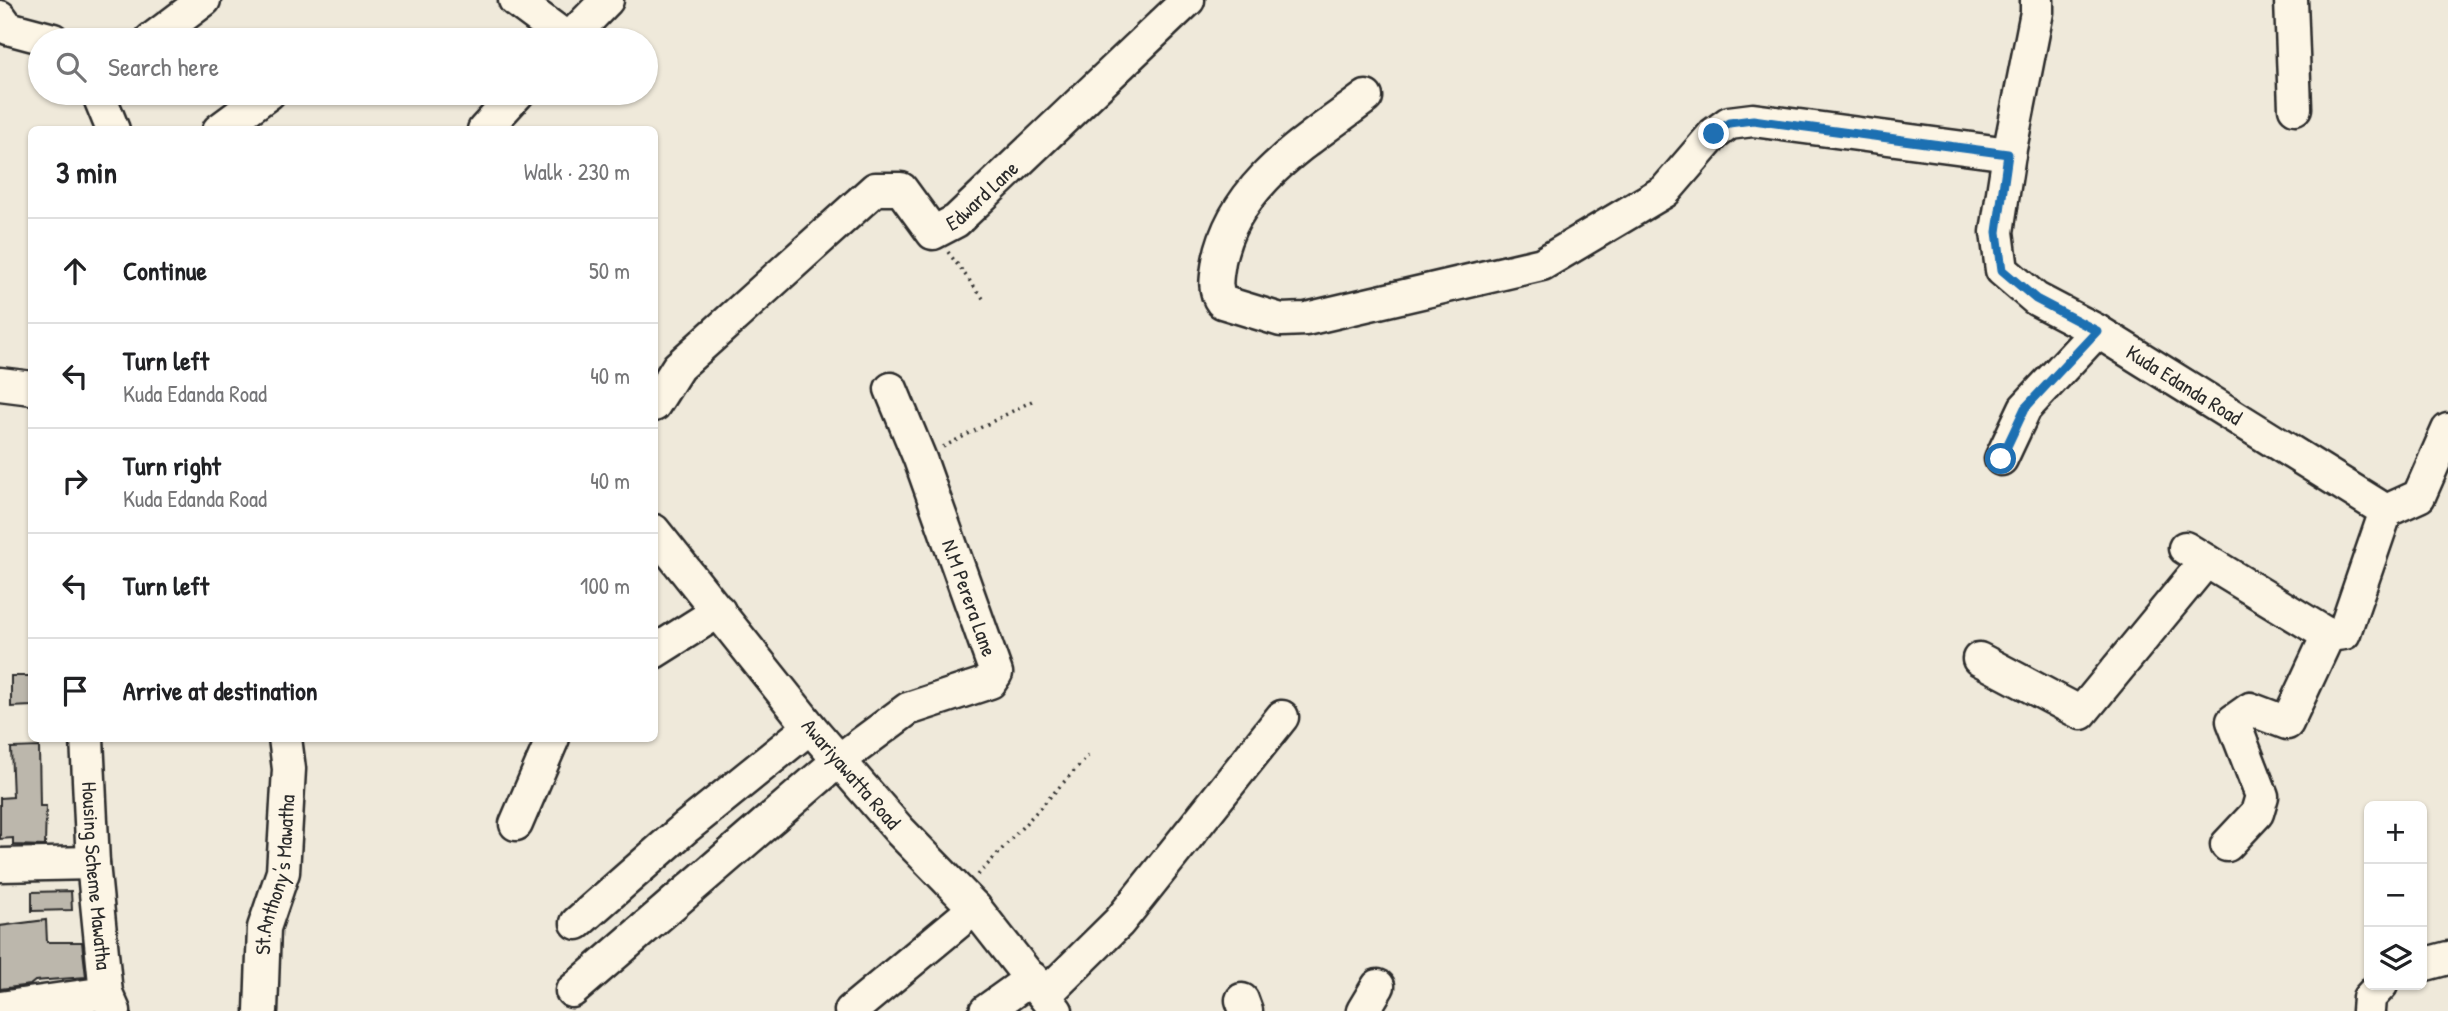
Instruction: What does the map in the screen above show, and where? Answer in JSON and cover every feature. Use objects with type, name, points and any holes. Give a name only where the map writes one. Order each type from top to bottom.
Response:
[{"type":"street","points":[[167,28],[204,0]]},
{"type":"street","points":[[515,0],[553,28]]},
{"type":"street","points":[[580,28],[607,0]]},
{"type":"street","name":"Edward Lane","points":[[658,399],[678,367],[875,189],[901,189],[933,233],[956,221],[1188,0]]},
{"type":"street","name":"Kuda Edanda Road","points":[[2037,0],[2038,12],[2008,154],[1997,232],[2002,270],[2036,299],[2097,331],[2386,511]]},
{"type":"street","points":[[2291,0],[2295,108]]},
{"type":"street","points":[[0,17],[8,28],[28,33]]},
{"type":"street","points":[[1366,97],[1282,160],[1250,193],[1221,251],[1217,290],[1222,302],[1281,320],[1306,319],[1542,264],[1665,191],[1714,134],[1729,123],[1753,120],[2008,154]]},
{"type":"street","points":[[103,105],[111,126]]},
{"type":"street","points":[[224,126],[252,105]]},
{"type":"street","points":[[488,126],[507,105]]},
{"type":"street","points":[[2001,459],[2025,408],[2097,331]]},
{"type":"street","points":[[0,384],[28,388]]},
{"type":"street","name":"N.M Perera Lane","points":[[838,761],[908,709],[990,682],[996,673],[920,459],[891,389]]},
{"type":"street","points":[[1979,659],[2081,713],[2196,554],[2328,635],[2344,633],[2386,511],[2419,496],[2448,430]]},
{"type":"street","name":"Awariyawatta Road","points":[[658,536],[838,761],[968,901],[1044,995]]},
{"type":"street","points":[[658,649],[719,611]]},
{"type":"street","points":[[2227,845],[2257,813],[2262,796],[2233,721],[2250,709],[2287,723],[2328,635]]},
{"type":"street","points":[[986,1011],[1044,995],[1119,922],[1282,718]]},
{"type":"street","points":[[577,923],[685,828],[810,727]]},
{"type":"street","name":"Housing Scheme Mawatha","points":[[87,742],[93,863],[110,1002]]},
{"type":"street","name":"St.Anthony's Mawatha","points":[[261,1011],[264,928],[283,872],[289,769],[286,742]]},
{"type":"street","points":[[516,824],[551,742]]},
{"type":"street","points":[[572,992],[838,761]]},
{"type":"street","points":[[0,866],[93,863]]},
{"type":"street","points":[[851,1011],[968,901]]},
{"type":"street","points":[[2427,964],[2448,958]]},
{"type":"street","points":[[2368,1011],[2369,998],[2376,990]]},
{"type":"street","points":[[0,1008],[110,1002]]},
{"type":"path","points":[[933,233],[985,300]]},
{"type":"path","points":[[920,459],[1034,400]]},
{"type":"path","points":[[968,901],[1088,756]]},
{"type":"building","points":[[11,676],[28,676],[28,706],[11,707]]},
{"type":"building","points":[[39,747],[40,806],[46,806],[45,846],[13,845],[13,838],[0,839],[0,798],[13,797],[11,748]]},
{"type":"building","points":[[71,891],[72,910],[32,911],[32,892]]},
{"type":"building","points":[[46,920],[47,942],[82,942],[86,977],[35,981],[30,985],[0,989],[0,926]]},
{"type":"route","points":[[1714,134],[1729,123],[1753,120],[2008,154],[1997,232],[2002,270],[2036,299],[2097,331],[2025,408],[2001,459]]}]
